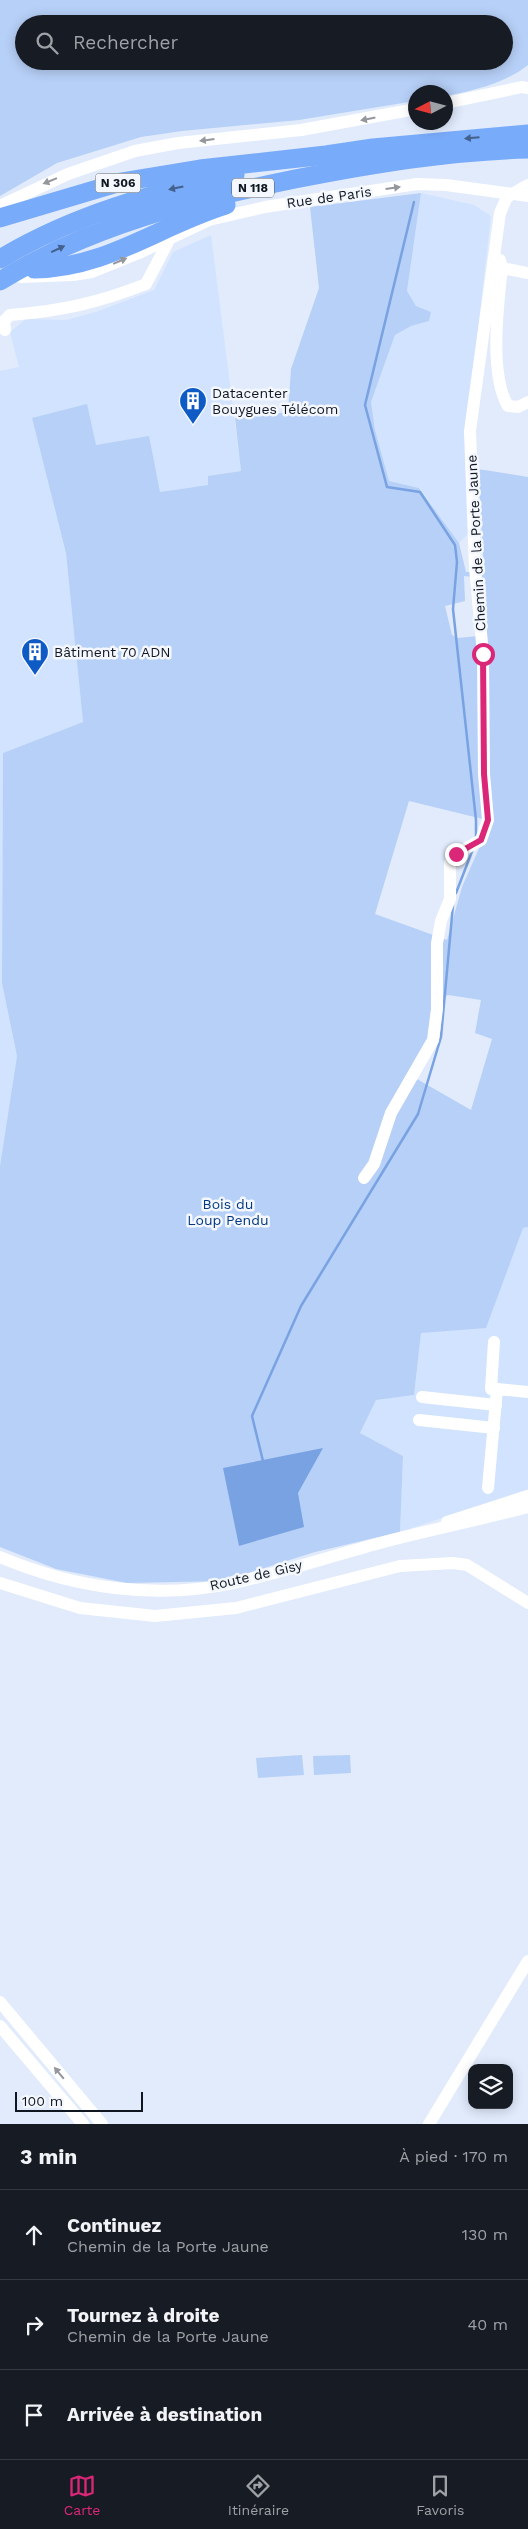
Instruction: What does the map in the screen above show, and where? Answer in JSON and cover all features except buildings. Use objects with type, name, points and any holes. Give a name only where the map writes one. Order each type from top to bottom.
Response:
[{"type":"highway","name":"N 118","points":[[0,259],[36,239],[78,220],[164,191],[326,155],[373,148],[525,147]]},
{"type":"highway","name":"N 118","points":[[0,281],[28,264],[72,242],[118,223],[170,207],[260,186],[388,162],[525,147]]},
{"type":"highway","points":[[28,273],[89,262],[184,220],[241,200],[525,147]]},
{"type":"highway","name":"N 306","points":[[0,218],[120,182],[200,169],[326,155]]},
{"type":"street","points":[[453,102],[522,87],[528,88]]},
{"type":"street","points":[[0,206],[68,174],[135,151],[178,143],[302,130],[408,110]]},
{"type":"street","name":"Rue de Paris","points":[[28,273],[73,275],[92,272],[139,253],[209,220],[238,212],[417,184],[446,185],[528,196]]},
{"type":"street","points":[[511,194],[528,185]]},
{"type":"street","name":"Chemin de la Porte Jaune","points":[[364,1178],[374,1164],[390,1113],[433,1040],[437,1009],[437,943],[441,921],[450,899],[450,863],[456,854],[481,840],[488,820],[484,774],[483,654],[475,568],[470,431],[493,253],[500,213],[507,197],[511,194]]},
{"type":"street","points":[[5,330],[4,321],[10,315],[73,308],[110,298],[146,284],[168,240]]},
{"type":"street","points":[[139,253],[154,267]]},
{"type":"street","points":[[493,253],[499,258],[502,268],[497,336],[500,389],[508,406],[518,407],[528,402]]},
{"type":"street","points":[[502,268],[528,272]]},
{"type":"street","points":[[494,1342],[491,1389],[528,1392]]},
{"type":"street","points":[[488,1488],[497,1389]]},
{"type":"street","points":[[422,1397],[496,1405]]},
{"type":"street","points":[[419,1420],[494,1428]]},
{"type":"street","name":"Route de Gisy","points":[[423,1532],[459,1517],[528,1496]]},
{"type":"street","name":"Route de Gisy","points":[[0,1557],[61,1579],[87,1584],[148,1591],[193,1589],[234,1583],[423,1532],[458,1526],[528,1507]]},
{"type":"street","points":[[0,1583],[80,1608],[126,1614],[164,1616],[236,1608],[400,1566],[453,1563],[467,1565],[528,1603]]},
{"type":"street","points":[[429,2124],[528,1961]]},
{"type":"street","points":[[0,2002],[102,2124]]},
{"type":"street","points":[[0,2026],[83,2124]]},
{"type":"shaded area","points":[[421,193],[474,205],[491,216],[467,426],[469,533],[459,543],[420,488],[389,481],[375,430],[371,402],[395,335],[411,326],[429,321],[431,312],[416,306],[407,291]]},
{"type":"shaded area","points":[[211,235],[241,471],[208,476],[208,485],[160,492],[95,445],[32,418],[66,553],[83,722],[3,753],[2,983],[17,1056],[0,1166],[0,371],[19,367],[10,332],[26,319],[66,320],[96,312],[154,290],[173,252]]},
{"type":"shaded area","points":[[528,1227],[528,1489],[400,1532],[403,1456],[360,1433],[376,1400],[414,1395],[421,1333],[523,1228]]},
{"type":"green space","points":[[0,0],[528,0],[528,65],[499,82],[453,94],[453,85],[408,85],[408,102],[299,120],[182,131],[141,137],[57,163],[0,196]]},
{"type":"green space","name":"Bois du Loup Pendu","points":[[421,193],[407,291],[416,306],[431,312],[429,321],[411,326],[395,335],[371,402],[375,430],[389,481],[419,488],[459,543],[466,572],[484,571],[478,469],[528,477],[528,1227],[523,1228],[486,1328],[421,1333],[414,1395],[376,1400],[360,1433],[403,1456],[400,1532],[315,1552],[223,1581],[127,1583],[56,1569],[0,1547],[0,1166],[17,1056],[2,983],[3,753],[83,722],[66,553],[32,418],[87,404],[96,445],[149,436],[160,492],[208,485],[208,476],[241,471],[235,418],[288,412],[291,369],[319,288],[310,207]],"holes":[[[464,576],[474,577],[478,636],[458,638],[452,635],[445,606],[465,601]],[[409,801],[491,821],[462,887],[447,940],[375,914]],[[448,995],[481,1000],[475,1033],[492,1039],[471,1110],[410,1075],[428,1040],[432,1004]]]},
{"type":"green space","points":[[302,1755],[304,1775],[258,1778],[256,1758]]},
{"type":"green space","points":[[350,1755],[351,1773],[314,1775],[313,1756]]},
{"type":"water","points":[[323,1448],[298,1493],[304,1527],[239,1546],[223,1468]]},
{"type":"waterway","points":[[414,202],[365,405],[387,487],[420,492],[455,545],[457,562],[453,609],[476,820],[476,839]]},
{"type":"waterway","points":[[456,893],[473,849]]},
{"type":"waterway","points":[[263,1461],[252,1416],[301,1306],[418,1114],[441,1037],[453,905]]},
{"type":"place","name":"Datacenter Bouygues Télécom","points":[[193,425]]},
{"type":"place","name":"Bâtiment 70 ADN","points":[[35,676]]},
{"type":"route","points":[[456,854],[481,840],[488,820],[482,733],[483,654]]}]
